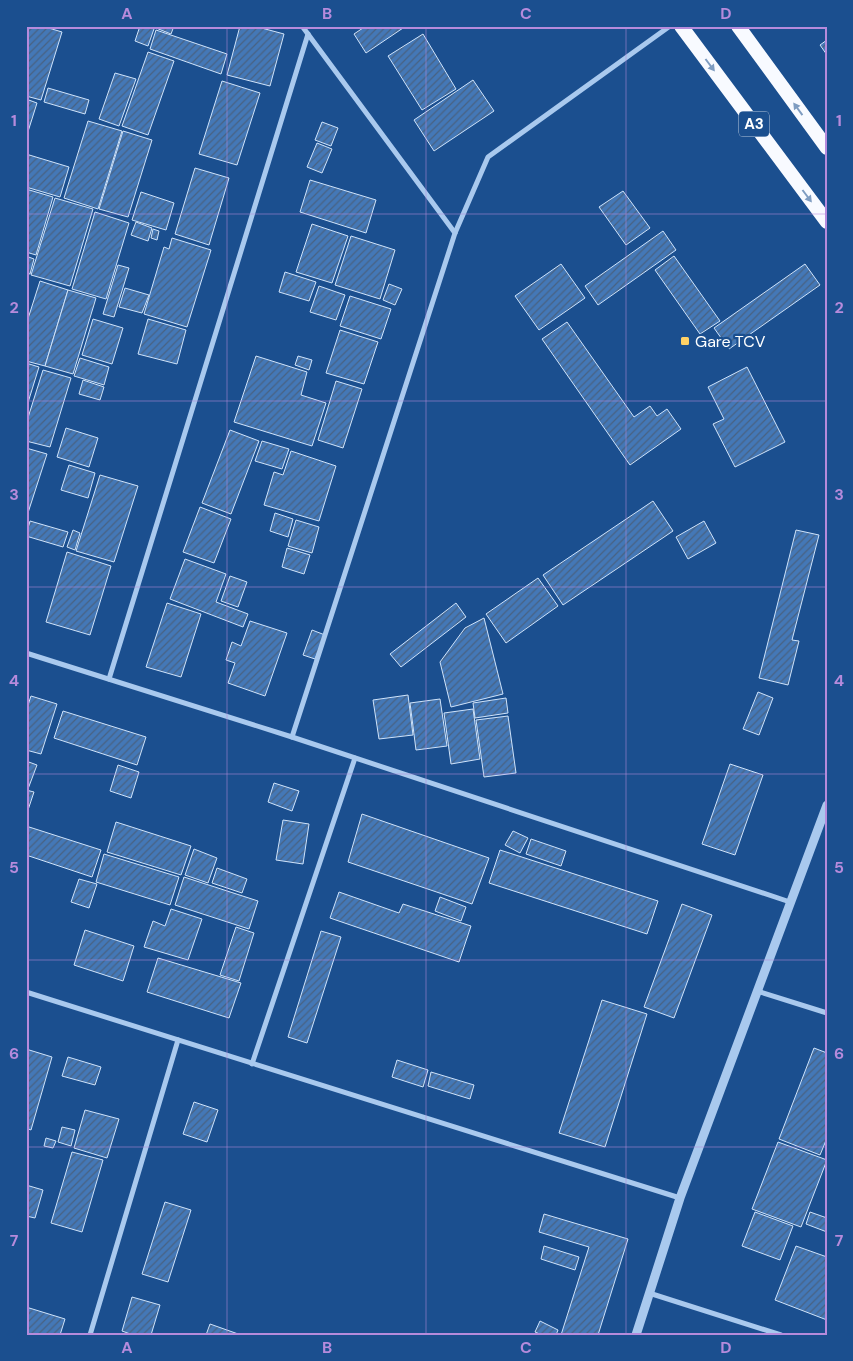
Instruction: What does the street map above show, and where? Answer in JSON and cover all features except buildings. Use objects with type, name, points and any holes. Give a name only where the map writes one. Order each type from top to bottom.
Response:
[{"type":"highway","name":"A3","points":[[681,26],[827,222]]},
{"type":"highway","points":[[738,26],[827,148]]},
{"type":"street","points":[[302,26],[455,233]]},
{"type":"street","points":[[292,737],[455,233],[488,157],[670,26]]},
{"type":"street","points":[[110,679],[308,34]]},
{"type":"street","points":[[26,653],[292,737],[790,902]]},
{"type":"street","points":[[252,1064],[355,758]]},
{"type":"street","points":[[636,1335],[680,1198],[827,805]]},
{"type":"street","points":[[757,991],[827,1013]]},
{"type":"street","points":[[26,992],[680,1198]]},
{"type":"street","points":[[90,1335],[178,1040]]},
{"type":"street","points":[[649,1293],[780,1335]]},
{"type":"place","name":"Gare TCV","points":[[685,341]]}]
